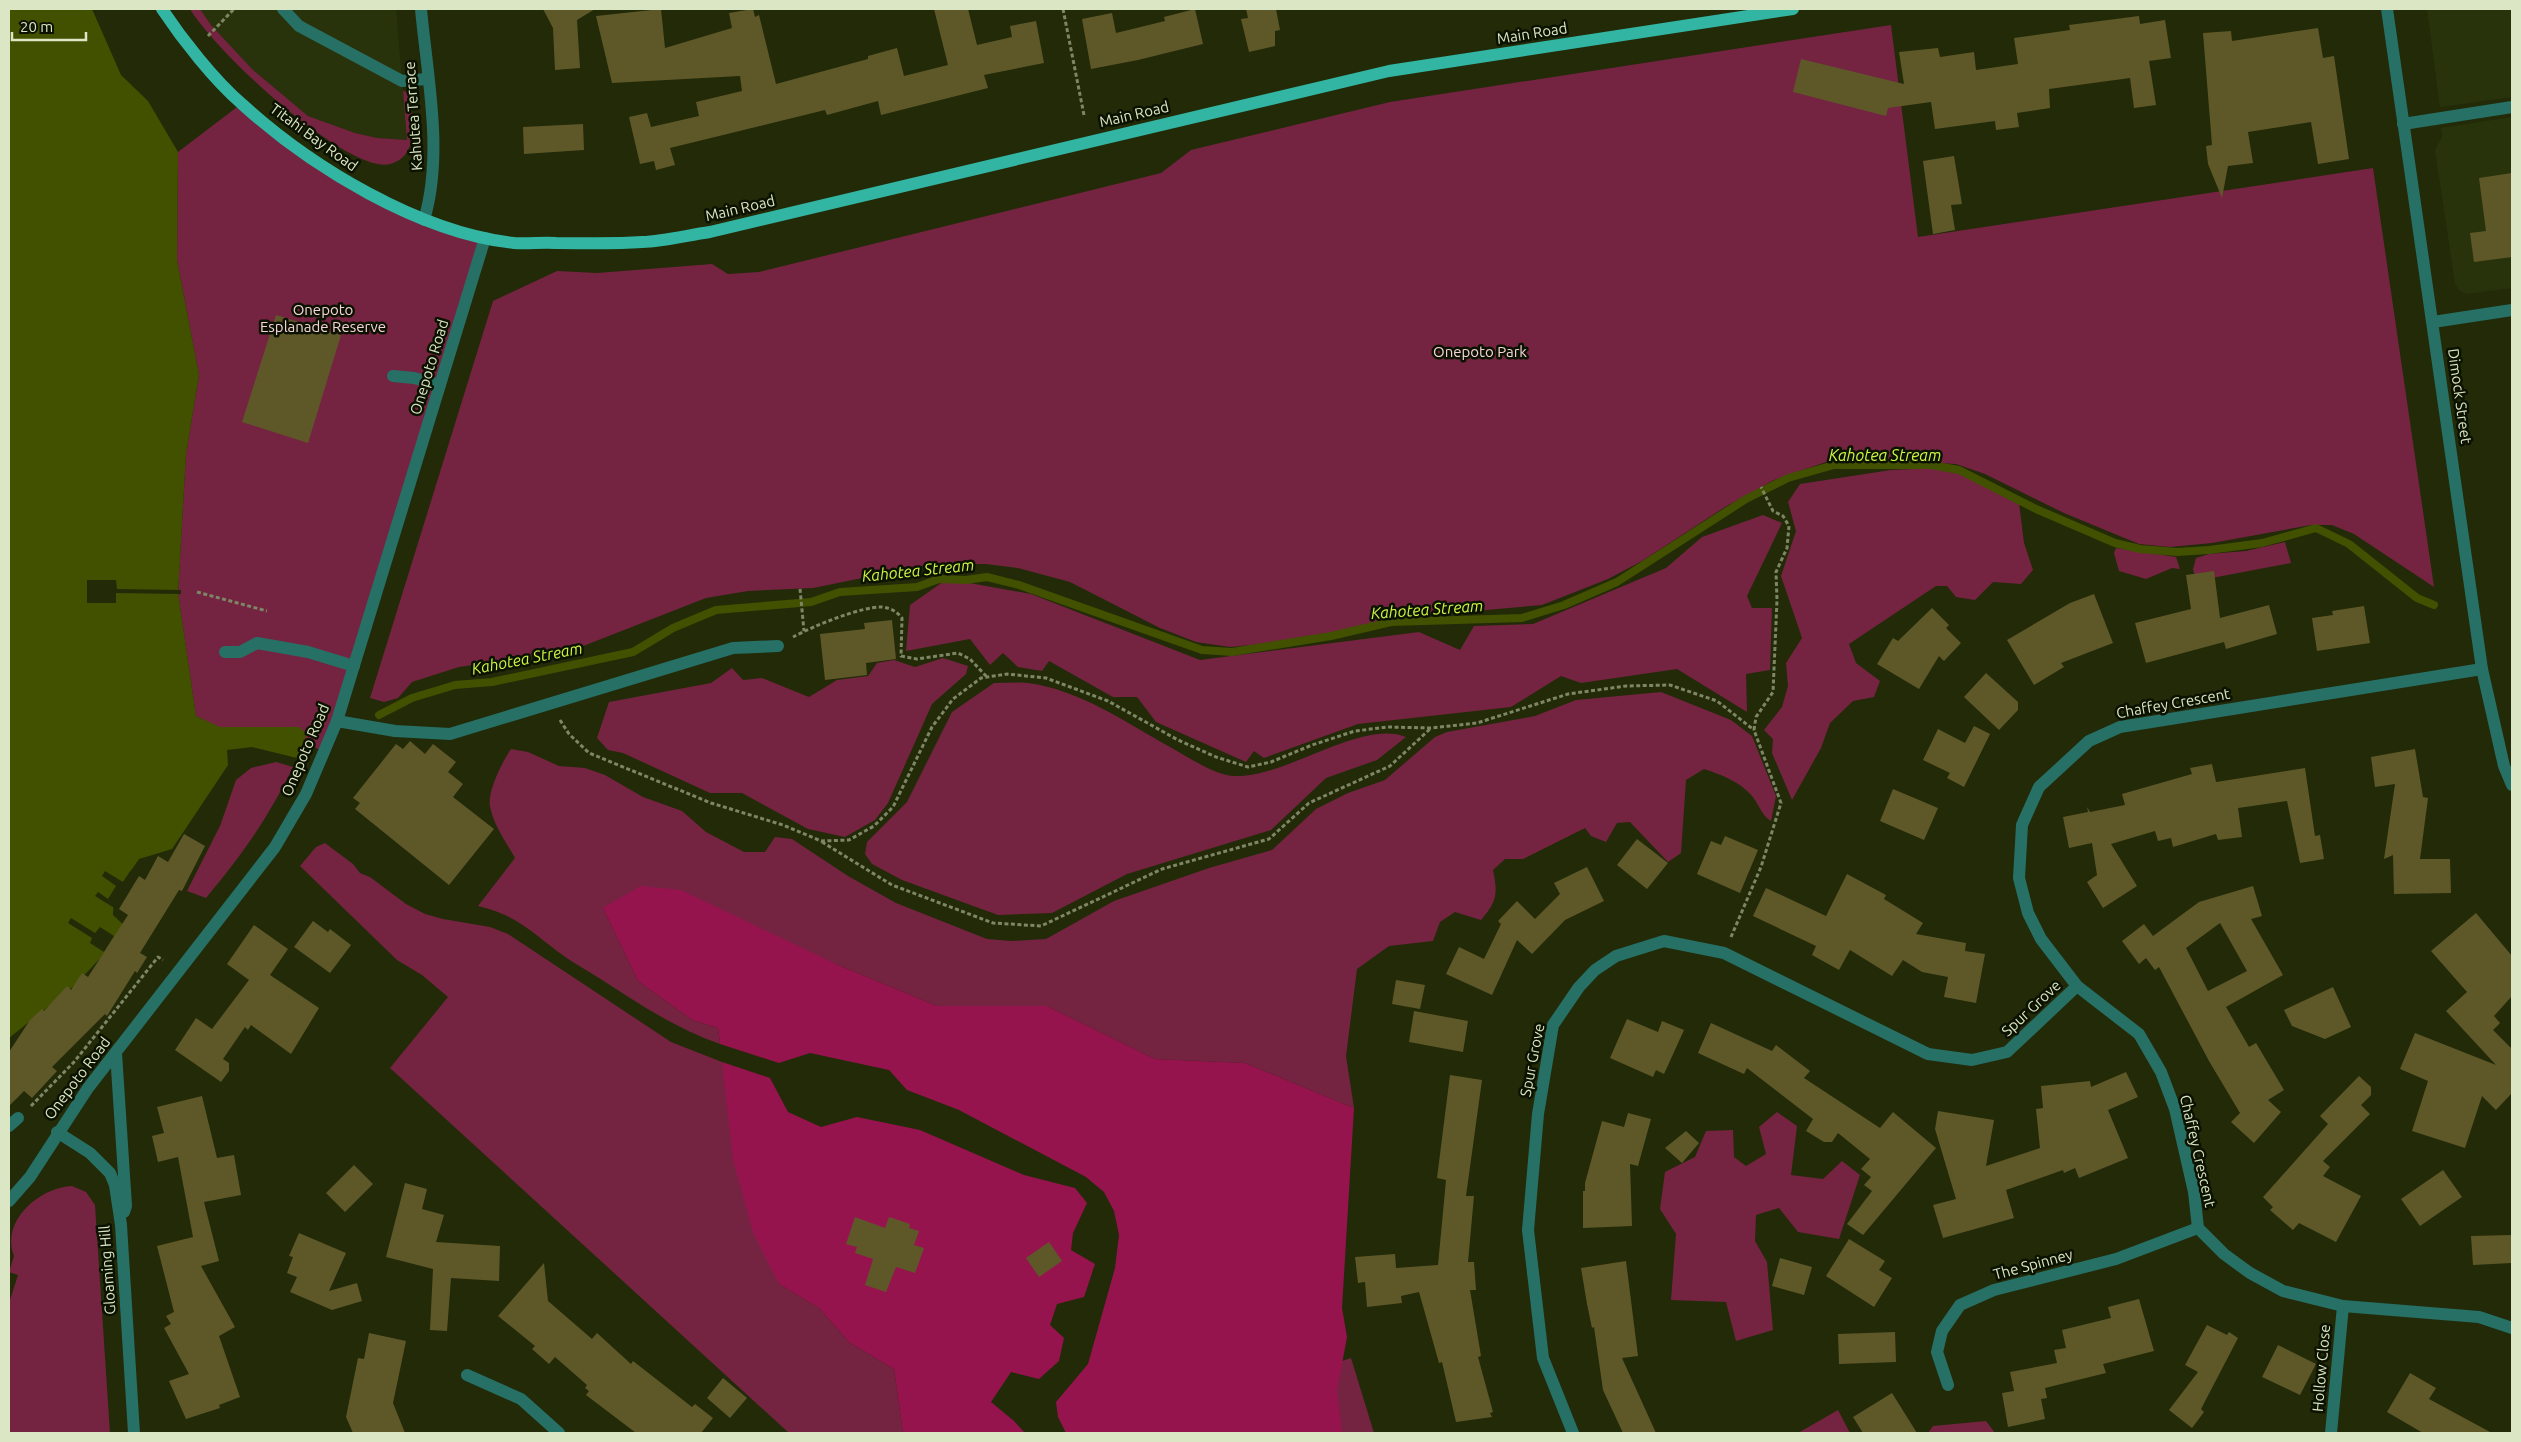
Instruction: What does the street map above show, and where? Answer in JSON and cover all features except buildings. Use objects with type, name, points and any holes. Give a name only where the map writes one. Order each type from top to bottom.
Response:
[{"type":"main road","name":"Titahi Bay Road","points":[[162,9],[179,34],[241,104],[306,154],[351,184],[424,220],[485,238]]},
{"type":"main road","name":"Main Road","points":[[485,238],[515,243],[582,244],[645,242],[710,232],[1389,71],[1793,9]]},
{"type":"street","points":[[283,9],[299,26],[402,81],[427,79]]},
{"type":"street","name":"Kahutea Terrace","points":[[421,9],[434,142],[432,195],[424,220]]},
{"type":"street","name":"Dimock Street","points":[[2387,9],[2482,668],[2504,766],[2512,785]]},
{"type":"street","points":[[2403,124],[2512,108]]},
{"type":"street","name":"Onepoto Road","points":[[9,1201],[30,1177],[57,1132],[116,1052],[275,847],[306,794],[337,721],[485,238]]},
{"type":"street","points":[[2433,322],[2512,310]]},
{"type":"street","points":[[393,376],[414,378],[440,384]]},
{"type":"street","points":[[225,652],[240,652],[257,643],[308,652],[354,666]]},
{"type":"street","points":[[337,721],[395,731],[450,734],[550,702],[733,648],[778,646]]},
{"type":"street","name":"Chaffey Crescent","points":[[2482,668],[2120,727],[2089,741],[2038,787],[2022,825],[2019,878],[2028,913],[2041,939],[2077,986],[2139,1034],[2161,1072],[2175,1109],[2194,1192],[2198,1228],[2224,1254],[2283,1291],[2343,1306],[2479,1316],[2512,1328]]},
{"type":"street","name":"Spur Grove","points":[[1573,1433],[1543,1358],[1528,1230],[1538,1114],[1553,1025],[1579,986],[1595,970],[1616,956],[1664,941],[1724,953],[1928,1054],[1972,1060],[2007,1052],[2077,986]]},
{"type":"street","points":[[116,1052],[126,1206],[121,1225]]},
{"type":"street","name":"Gloaming Hill","points":[[57,1132],[90,1153],[110,1173],[115,1185],[121,1225],[134,1433]]},
{"type":"street","name":"The Spinney","points":[[1948,1385],[1937,1352],[1942,1331],[1960,1305],[1994,1290],[2116,1259],[2198,1228]]},
{"type":"street","name":"Hollow Close","points":[[2330,1433],[2343,1306]]},
{"type":"street","points":[[466,1375],[521,1399],[559,1433]]},
{"type":"path","points":[[208,36],[234,9]]},
{"type":"path","points":[[1063,9],[1084,116]]},
{"type":"path","points":[[1724,953],[1761,867],[1781,803],[1754,730],[1756,717],[1773,692],[1778,600],[1776,572],[1787,548],[1789,526],[1783,516],[1773,511],[1761,486]]},
{"type":"path","points":[[800,589],[804,631]]},
{"type":"path","points":[[197,592],[267,611]]},
{"type":"path","points":[[778,646],[818,624],[880,607],[894,610],[902,618],[901,656],[917,659],[958,654],[970,659],[988,677]]},
{"type":"path","points":[[822,842],[850,840],[874,826],[893,806],[932,727],[953,699],[980,678],[1006,674],[1046,678],[1108,701],[1178,740],[1216,757],[1248,767],[1271,762],[1312,744],[1355,731],[1388,727],[1431,728],[1477,723],[1568,694],[1626,686],[1670,685],[1717,701],[1754,730]]},
{"type":"path","points":[[550,702],[568,734],[588,753],[711,803],[783,824],[822,842],[892,886],[993,923],[1041,926],[1162,869],[1269,839],[1308,803],[1390,766],[1431,728]]},
{"type":"path","points":[[13,1122],[40,1098],[74,1062],[158,957],[162,960]]},
{"type":"shaded area","points":[[9,9],[92,9],[121,75],[148,101],[178,152],[177,260],[199,375],[186,454],[178,593],[196,716],[220,727],[299,727],[307,734],[297,758],[252,747],[227,750],[228,765],[172,849],[139,859],[114,895],[113,915],[128,929],[74,986],[9,1038]]},
{"type":"shaded area","points":[[200,9],[396,9],[407,140],[377,138],[355,133],[308,116],[253,70],[211,25]]},
{"type":"shaded area","points":[[2427,9],[2512,9],[2512,97],[2440,107]]},
{"type":"shaded area","points":[[2512,117],[2512,288],[2467,294],[2459,290],[2455,283],[2435,150],[2442,137],[2441,128]]},
{"type":"shaded area","points":[[641,886],[681,890],[836,964],[937,1006],[1047,1006],[1155,1059],[1245,1063],[1354,1108],[1342,1308],[1347,1337],[1337,1391],[1342,1433],[1066,1433],[1058,1417],[1056,1402],[1088,1364],[1115,1268],[1119,1235],[1114,1211],[1104,1192],[1086,1177],[959,1110],[907,1090],[889,1070],[810,1053],[779,1063],[720,1044],[718,1028],[692,1020],[638,981],[603,908]]},
{"type":"shaded area","points":[[722,1062],[770,1078],[788,1112],[821,1127],[857,1117],[920,1130],[1024,1175],[1075,1188],[1087,1203],[1073,1233],[1071,1250],[1095,1264],[1084,1297],[1057,1304],[1050,1325],[1064,1338],[1059,1361],[1039,1379],[1011,1372],[991,1402],[1025,1433],[903,1433],[894,1369],[850,1343],[819,1308],[779,1284],[753,1232],[733,1160]]},
{"type":"green space","points":[[190,9],[200,9],[211,25],[253,70],[308,116],[355,133],[377,138],[407,140],[403,91],[409,92],[413,135],[407,152],[396,162],[383,165],[357,157],[331,142],[303,122],[248,75],[203,28]]},
{"type":"green space","name":"Onepoto Park","points":[[1891,25],[1918,237],[2373,168],[2434,587],[2354,534],[2332,525],[2311,525],[2212,543],[2170,547],[2139,544],[2064,513],[1985,474],[1956,464],[1854,458],[1829,461],[1774,480],[1725,507],[1642,561],[1608,579],[1542,605],[1395,618],[1302,640],[1230,647],[1196,642],[1160,628],[1070,582],[1018,568],[986,564],[931,564],[813,588],[748,591],[706,598],[573,650],[459,667],[412,682],[398,698],[384,702],[370,698],[493,301],[557,271],[597,273],[712,264],[728,274],[759,272],[1161,173],[1191,150],[1390,102]]},
{"type":"green space","name":"Onepoto Esplanade Reserve","points":[[241,104],[351,184],[485,238],[325,753],[304,741],[226,731],[196,716],[178,593],[186,454],[199,375],[177,260],[178,152]]},
{"type":"green space","points":[[1938,468],[1959,473],[2019,503],[2024,543],[2033,570],[2021,584],[1993,582],[1975,600],[1956,597],[1947,586],[1936,586],[1849,644],[1856,663],[1880,681],[1874,697],[1853,701],[1830,723],[1821,748],[1792,800],[1772,753],[1773,739],[1764,730],[1782,707],[1788,686],[1786,663],[1802,638],[1781,576],[1796,531],[1788,502],[1800,484],[1891,470]]},
{"type":"green space","points":[[1763,515],[1782,523],[1747,596],[1752,608],[1772,608],[1770,670],[1746,674],[1747,712],[1677,669],[1581,683],[1561,676],[1511,707],[1358,724],[1264,758],[1254,751],[1246,762],[1156,722],[1137,697],[1113,697],[1049,661],[1042,671],[1018,667],[1003,653],[990,665],[970,639],[906,651],[910,605],[947,579],[1031,594],[1200,660],[1419,632],[1460,650],[1474,626],[1533,624],[1666,568],[1702,537]]},
{"type":"green space","points":[[2285,542],[2291,563],[2196,581],[2193,569],[2196,558],[2209,554],[2246,551]]},
{"type":"green space","points":[[2116,548],[2176,557],[2180,569],[2172,568],[2146,579],[2119,571],[2114,553]]},
{"type":"green space","points":[[943,658],[968,666],[966,674],[932,704],[888,803],[875,820],[845,837],[808,829],[742,793],[710,793],[623,753],[608,750],[597,738],[609,702],[711,683],[732,668],[743,680],[762,678],[809,697],[837,680],[868,676],[877,663],[894,660],[915,667]]},
{"type":"green space","points":[[994,683],[1028,683],[1066,692],[1102,708],[1201,765],[1227,775],[1255,774],[1277,768],[1367,736],[1388,734],[1406,737],[1377,760],[1326,778],[1271,830],[1127,874],[1052,913],[998,915],[902,880],[872,864],[865,854],[867,842],[907,802],[952,712]]},
{"type":"green space","points":[[1661,692],[1731,720],[1752,736],[1776,796],[1771,821],[1742,786],[1724,776],[1704,769],[1686,780],[1681,853],[1668,862],[1630,822],[1617,823],[1606,842],[1591,836],[1585,828],[1523,859],[1505,859],[1493,870],[1495,897],[1481,920],[1455,912],[1440,922],[1433,941],[1389,946],[1357,969],[1346,1056],[1354,1108],[1245,1063],[1155,1059],[1047,1006],[937,1006],[836,964],[603,908],[638,981],[692,1020],[718,1028],[720,1044],[688,1031],[643,1006],[567,958],[512,918],[478,906],[515,858],[500,833],[490,806],[491,793],[496,776],[511,749],[528,752],[559,766],[585,768],[605,775],[643,797],[682,811],[706,832],[744,852],[765,852],[775,837],[792,839],[848,876],[896,903],[987,939],[1012,941],[1046,939],[1114,901],[1209,868],[1272,850],[1316,809],[1348,793],[1385,780],[1435,737],[1447,732],[1535,716],[1576,700]]},
{"type":"green space","points":[[276,762],[293,767],[254,835],[206,898],[187,891],[220,826],[236,780],[251,768]]},
{"type":"green space","points":[[325,843],[353,864],[360,873],[370,877],[406,904],[425,914],[490,927],[508,934],[671,1042],[722,1062],[779,1284],[819,1308],[850,1343],[894,1369],[903,1433],[789,1433],[390,1068],[448,997],[422,975],[397,960],[300,866],[316,847]]},
{"type":"green space","points":[[1777,1112],[1797,1126],[1791,1175],[1823,1179],[1842,1161],[1860,1175],[1839,1239],[1798,1232],[1779,1208],[1756,1215],[1755,1241],[1767,1262],[1773,1330],[1736,1341],[1726,1302],[1671,1300],[1676,1234],[1660,1209],[1665,1172],[1695,1157],[1706,1131],[1733,1130],[1734,1157],[1746,1166],[1766,1154],[1759,1127]]},
{"type":"green space","points":[[72,1186],[86,1192],[95,1205],[110,1433],[9,1433],[9,1303],[18,1275],[9,1272],[14,1256],[11,1243],[13,1230],[26,1208],[36,1199],[47,1192]]},
{"type":"green space","points":[[1351,1358],[1374,1433],[1279,1433],[1280,1382]]},
{"type":"green space","points":[[1838,1410],[1850,1433],[1798,1433]]},
{"type":"green space","points":[[1986,1421],[1995,1433],[1928,1433],[1933,1426]]},
{"type":"pier","points":[[87,580],[116,580],[117,589],[181,590],[181,594],[116,593],[116,603],[87,603]]},
{"type":"pier","points":[[131,870],[133,872],[117,896],[116,909],[95,896],[98,892],[108,899],[116,886],[102,876],[105,871],[123,882]]},
{"type":"pier","points":[[71,918],[95,933],[100,927],[114,936],[104,952],[90,943],[92,938],[68,923]]},
{"type":"waterway","name":"Kahotea Stream","points":[[379,715],[412,698],[455,685],[492,682],[633,652],[673,628],[716,610],[811,602],[840,592],[917,587],[939,579],[966,580],[987,577],[1019,585],[1202,650],[1232,652],[1331,636],[1391,622],[1522,618],[1564,605],[1617,582],[1746,499],[1788,478],[1834,465],[1931,465],[1959,470],[2036,509],[2115,543],[2140,549],[2177,552],[2209,550],[2262,543],[2316,528],[2349,544],[2417,598],[2434,605]]}]
